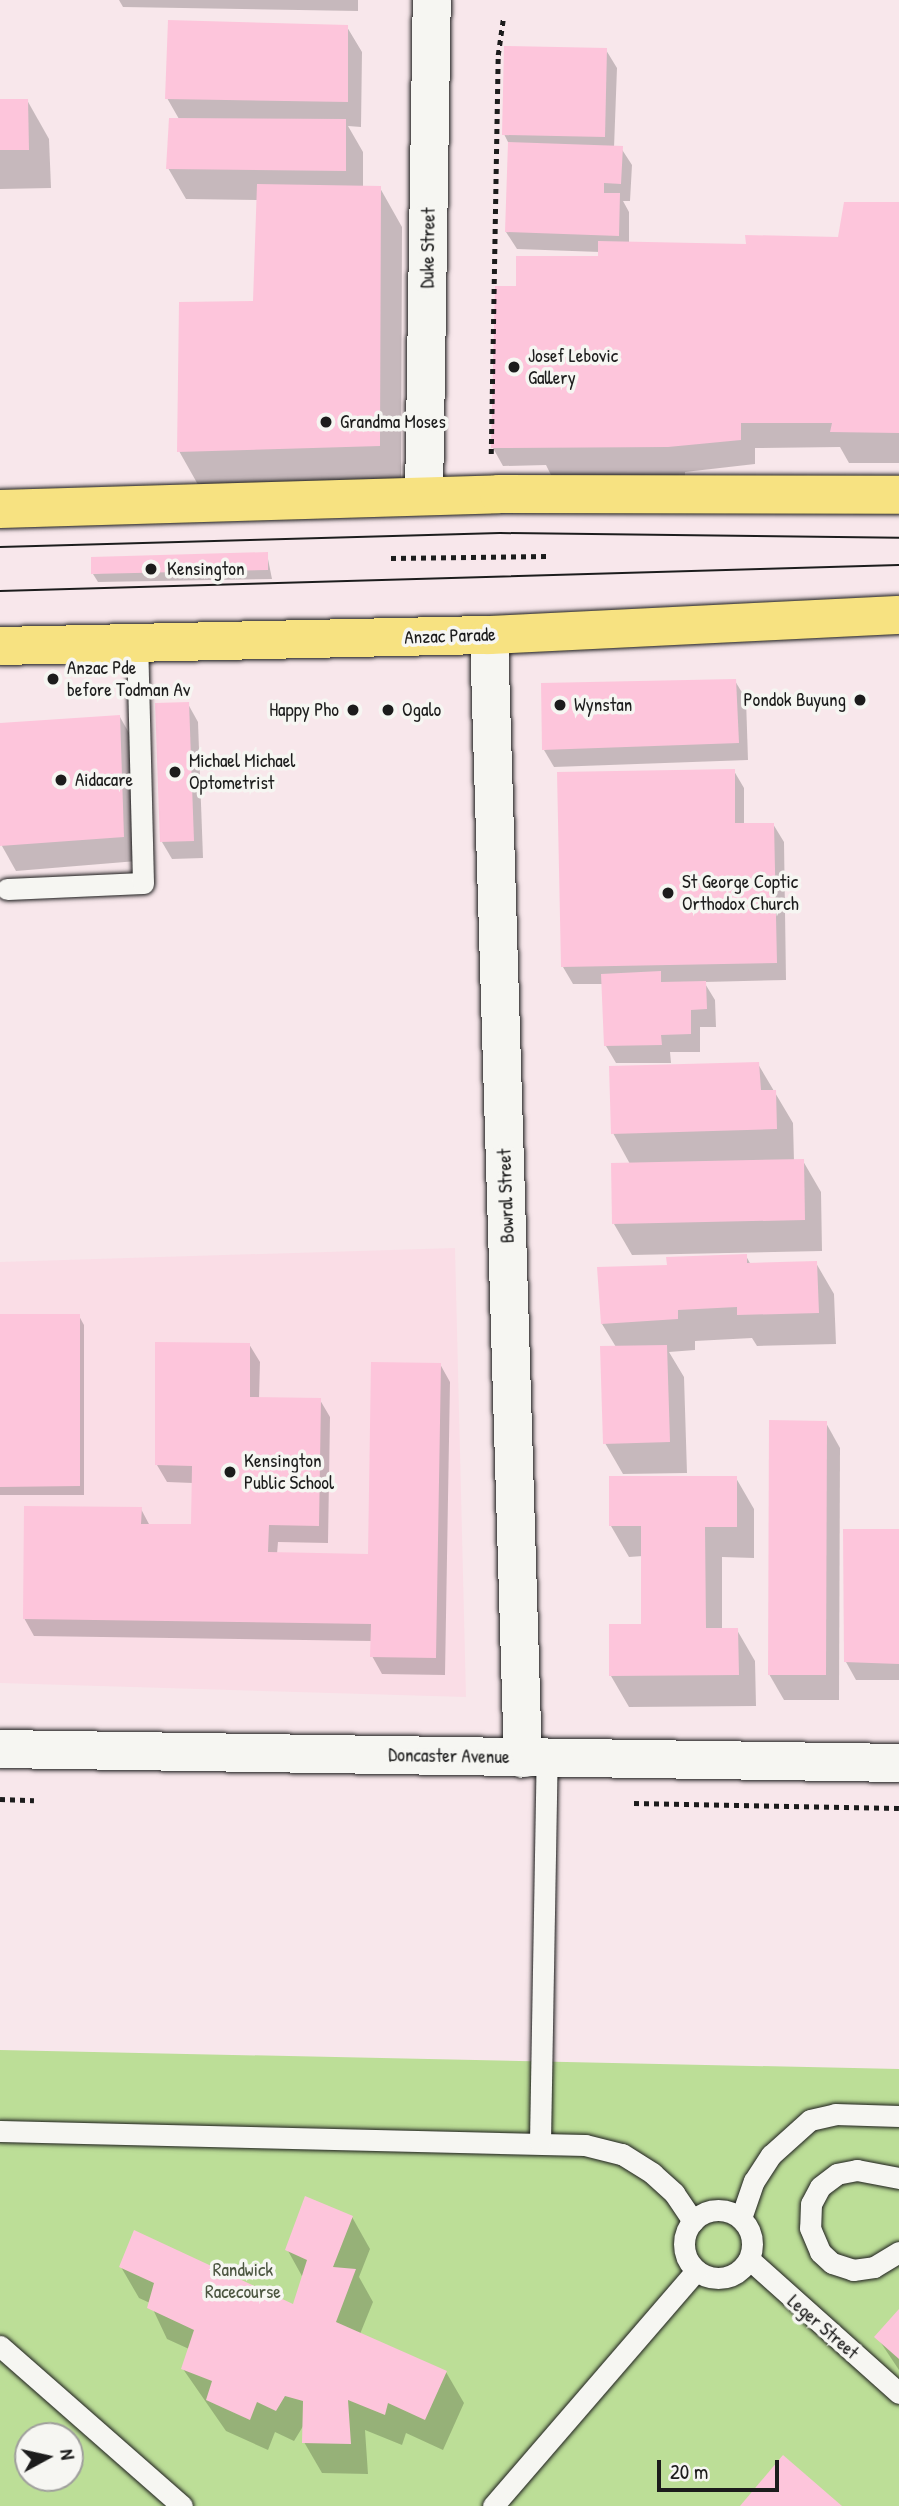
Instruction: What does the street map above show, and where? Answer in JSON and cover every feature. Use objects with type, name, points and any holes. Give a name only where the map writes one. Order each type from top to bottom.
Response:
[{"type":"main road","points":[[0,509],[424,496],[899,495]]},
{"type":"main road","name":"Anzac Parade","points":[[0,646],[489,635],[899,615]]},
{"type":"street","name":"Duke Street","points":[[424,496],[432,0]]},
{"type":"street","name":"Bowral Street","points":[[489,635],[535,1758]]},
{"type":"street","name":"Doncaster Avenue","points":[[0,1749],[899,1763]]},
{"type":"lane","points":[[7,890],[143,883],[137,645]]},
{"type":"lane","points":[[535,1758],[540,2143]]},
{"type":"lane","points":[[741,2218],[754,2181],[772,2155],[810,2120],[835,2114],[899,2116]]},
{"type":"lane","points":[[0,2131],[585,2145],[622,2154],[674,2193],[693,2221]]},
{"type":"lane","points":[[899,2178],[857,2170],[837,2174],[820,2187],[811,2204],[810,2228],[820,2252],[832,2263],[853,2270],[874,2267],[899,2252]]},
{"type":"lane","points":[[721,2210],[741,2218],[752,2237],[749,2259],[725,2278],[696,2270],[684,2241],[693,2221],[721,2210]]},
{"type":"lane","name":"Leger Street","points":[[749,2259],[899,2393]]},
{"type":"lane","points":[[493,2506],[696,2270]]},
{"type":"lane","points":[[0,2346],[182,2506]]},
{"type":"path","points":[[498,454],[490,454],[498,55],[503,19]]},
{"type":"path","points":[[391,558],[547,556]]},
{"type":"path","points":[[0,1799],[34,1800]]},
{"type":"shaded area","name":"Kensington Public School","points":[[455,1248],[466,1697],[0,1683],[0,1262]]},
{"type":"green space","name":"Randwick Racecourse","points":[[0,2050],[899,2069],[899,2506],[0,2506]]},
{"type":"building","points":[[168,20],[348,25],[348,102],[165,99]]},
{"type":"building","points":[[504,46],[607,48],[605,137],[502,135]]},
{"type":"building","points":[[0,99],[28,99],[29,150],[0,150]]},
{"type":"building","points":[[169,118],[346,119],[346,171],[166,169]]},
{"type":"building","points":[[508,142],[623,146],[621,184],[604,183],[604,193],[620,193],[619,236],[505,232]]},
{"type":"building","points":[[257,184],[381,186],[380,446],[177,452],[179,302],[253,301]]},
{"type":"building","points":[[844,202],[899,202],[899,433],[830,432],[832,423],[741,423],[741,440],[668,447],[491,448],[495,286],[516,286],[516,256],[598,256],[598,241],[746,244],[745,235],[838,237]]},
{"type":"building","points":[[268,552],[268,570],[91,574],[91,557]]},
{"type":"building","points":[[736,679],[739,743],[542,750],[541,683]]},
{"type":"building","name":"Michael Michael Optometrist","points":[[189,702],[194,841],[160,842],[155,703]]},
{"type":"building","name":"Aidacare","points":[[120,715],[124,837],[0,846],[0,723]]},
{"type":"building","name":"St George Coptic Orthodox Church","points":[[735,769],[735,823],[774,823],[777,963],[561,967],[557,772]]},
{"type":"building","points":[[661,971],[661,982],[706,981],[707,1009],[691,1010],[691,1034],[661,1035],[662,1045],[604,1046],[601,974]]},
{"type":"building","points":[[759,1062],[761,1090],[776,1090],[777,1129],[611,1134],[609,1066]]},
{"type":"building","points":[[804,1159],[805,1220],[612,1224],[611,1163]]},
{"type":"building","points":[[747,1254],[747,1263],[817,1261],[819,1313],[737,1315],[737,1307],[678,1310],[678,1319],[601,1324],[597,1267],[667,1265],[666,1257]]},
{"type":"building","points":[[0,1314],[80,1314],[80,1486],[0,1487]]},
{"type":"building","points":[[155,1342],[250,1343],[250,1397],[321,1398],[319,1526],[269,1525],[268,1552],[368,1554],[371,1362],[441,1363],[436,1658],[370,1657],[371,1624],[23,1619],[24,1506],[142,1507],[141,1524],[191,1524],[192,1466],[155,1465]]},
{"type":"building","points":[[667,1345],[670,1442],[603,1444],[600,1346]]},
{"type":"building","points":[[769,1420],[827,1421],[826,1675],[768,1675]]},
{"type":"building","points":[[609,1476],[737,1476],[737,1527],[705,1527],[706,1628],[738,1628],[739,1675],[609,1676],[609,1624],[641,1624],[641,1526],[609,1526]]},
{"type":"building","points":[[843,1529],[899,1529],[899,1664],[844,1662]]},
{"type":"building","points":[[305,2196],[353,2216],[333,2267],[356,2269],[336,2322],[447,2371],[425,2420],[388,2403],[385,2415],[348,2400],[351,2444],[302,2443],[303,2401],[285,2396],[276,2411],[257,2402],[250,2420],[206,2400],[212,2381],[181,2369],[194,2330],[147,2308],[154,2283],[119,2267],[134,2230],[293,2304],[307,2260],[285,2250]]},
{"type":"building","points":[[899,2309],[899,2359],[874,2337]]},
{"type":"building","points":[[783,2455],[842,2506],[740,2506]]},
{"type":"tram line","points":[[0,547],[500,533],[899,538]]},
{"type":"tram line","points":[[0,591],[899,565]]},
{"type":"place","name":"Josef Lebovic Gallery","points":[[514,367]]},
{"type":"place","name":"Grandma Moses","points":[[326,422]]},
{"type":"place","name":"Kensington","points":[[151,569]]},
{"type":"place","name":"Anzac Pde before Todman Av","points":[[53,679]]},
{"type":"place","name":"Pondok Buyung","points":[[860,700]]},
{"type":"place","name":"Wynstan","points":[[560,705]]},
{"type":"place","name":"Happy Pho","points":[[353,710]]},
{"type":"place","name":"Ogalo","points":[[388,710]]},
{"type":"place","name":"Michael Michael Optometrist","points":[[175,772]]},
{"type":"place","name":"Aidacare","points":[[61,780]]},
{"type":"place","name":"St George Coptic Orthodox Church","points":[[668,893]]},
{"type":"place","name":"Kensington Public School","points":[[230,1472]]}]
